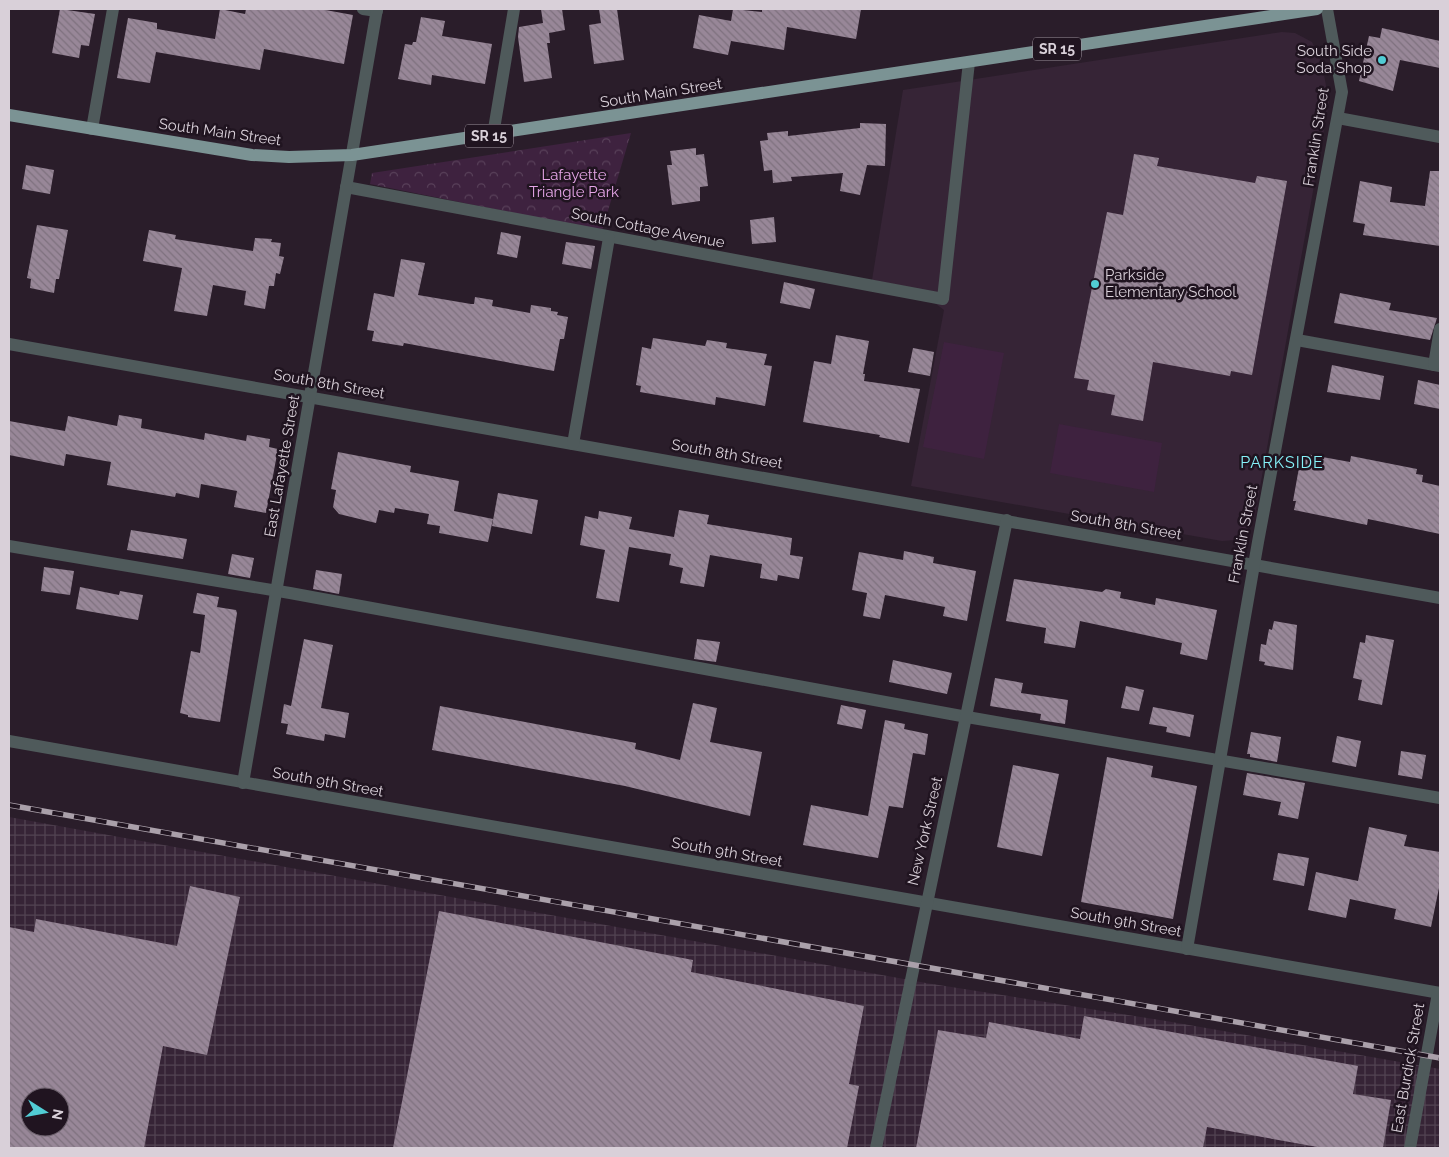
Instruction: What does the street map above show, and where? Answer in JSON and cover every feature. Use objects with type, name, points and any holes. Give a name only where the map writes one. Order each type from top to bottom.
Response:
[{"type":"main road","name":"South Main Street","points":[[9,115],[252,155],[289,157],[352,155],[1317,9]]},
{"type":"street","points":[[92,129],[113,9]]},
{"type":"street","points":[[363,9],[377,10]]},
{"type":"street","points":[[493,135],[514,9]]},
{"type":"street","name":"Franklin Street","points":[[1187,949],[1254,564],[1342,92],[1327,9]]},
{"type":"street","name":"East Lafayette Street","points":[[244,783],[377,10]]},
{"type":"street","name":"South Cottage Avenue","points":[[346,187],[609,238],[943,299],[969,62]]},
{"type":"street","points":[[1338,118],[1440,137]]},
{"type":"street","points":[[573,444],[609,238]]},
{"type":"street","points":[[1297,340],[1437,365],[1440,329]]},
{"type":"street","name":"South 8th Street","points":[[9,344],[1440,598]]},
{"type":"street","name":"New York Street","points":[[876,1148],[925,903],[967,716],[1007,520]]},
{"type":"street","points":[[9,546],[277,591],[967,716],[1440,798]]},
{"type":"street","name":"South 9th Street","points":[[9,741],[1439,993]]},
{"type":"street","name":"East Burdick Street","points":[[1410,1148],[1439,993]]},
{"type":"shaded area","name":"Parkside Elementary School","points":[[1282,32],[1295,33],[1312,42],[1322,64],[1329,102],[1255,515],[1248,529],[1235,540],[1222,541],[911,486],[944,310],[915,288],[872,280],[903,90]]},
{"type":"shaded area","points":[[9,817],[926,983],[1166,1021],[1440,1069],[1440,1148],[9,1148]]},
{"type":"green space","name":"Lafayette Triangle Park","points":[[631,133],[602,231],[370,184],[372,173]]},
{"type":"green space","points":[[944,342],[1004,353],[984,459],[923,447]]},
{"type":"green space","points":[[1059,424],[1162,443],[1154,492],[1050,473]]},
{"type":"building","points":[[60,9],[95,14],[89,46],[81,45],[79,58],[52,53]]},
{"type":"building","points":[[220,9],[245,14],[246,9],[320,9],[353,15],[344,64],[264,49],[260,70],[156,52],[150,83],[117,78],[128,18],[157,23],[157,29],[215,39]]},
{"type":"building","points":[[541,9],[562,9],[565,30],[549,33],[550,43],[547,43],[552,78],[524,82],[518,37],[519,27],[543,23]]},
{"type":"building","points":[[599,9],[617,9],[624,60],[594,64],[589,25],[601,23]]},
{"type":"building","points":[[733,9],[762,12],[762,9],[861,9],[856,39],[787,27],[784,50],[731,41],[728,55],[693,48],[699,15],[731,21]]},
{"type":"building","points":[[421,17],[445,21],[442,36],[492,44],[485,84],[432,75],[431,85],[398,79],[405,44],[412,45],[413,42],[416,42]]},
{"type":"building","name":"South Side Soda Shop","points":[[1382,28],[1440,41],[1440,68],[1400,60],[1393,91],[1359,81],[1369,36],[1380,38]]},
{"type":"building","points":[[860,123],[886,124],[885,166],[867,165],[860,195],[840,191],[843,173],[791,177],[792,181],[773,183],[772,170],[764,171],[760,141],[768,140],[767,133],[788,131],[788,136],[860,128]]},
{"type":"building","points":[[696,148],[696,155],[704,154],[708,186],[700,187],[700,201],[672,205],[667,165],[672,165],[670,151]]},
{"type":"building","points":[[1134,154],[1159,158],[1157,166],[1255,183],[1257,176],[1287,181],[1252,375],[1231,371],[1230,376],[1153,362],[1143,421],[1111,415],[1115,395],[1087,390],[1089,380],[1074,378],[1107,212],[1123,215]]},
{"type":"building","points":[[26,165],[54,170],[50,194],[22,189]]},
{"type":"building","points":[[1430,171],[1440,171],[1440,246],[1363,235],[1365,224],[1353,222],[1360,181],[1392,187],[1390,202],[1425,206]]},
{"type":"building","points":[[774,217],[776,242],[752,244],[750,220]]},
{"type":"building","points":[[37,225],[68,230],[59,279],[56,279],[54,293],[30,288],[31,279],[27,278]]},
{"type":"building","points":[[149,230],[176,235],[175,239],[253,251],[255,238],[272,239],[271,242],[281,243],[279,256],[284,257],[280,274],[276,273],[274,286],[269,286],[265,309],[244,305],[246,291],[213,285],[207,316],[174,311],[182,268],[143,261]]},
{"type":"building","points":[[501,232],[521,236],[517,258],[497,254]]},
{"type":"building","points":[[566,242],[595,246],[591,269],[562,264]]},
{"type":"building","points":[[401,259],[425,263],[418,295],[471,304],[474,304],[475,297],[493,300],[492,306],[530,313],[531,305],[551,308],[551,311],[558,312],[557,315],[568,317],[564,339],[560,339],[554,371],[404,343],[403,346],[372,341],[374,331],[367,330],[374,293],[394,297]]},
{"type":"building","points":[[784,282],[815,289],[810,309],[780,303]]},
{"type":"building","points":[[1340,293],[1391,303],[1389,310],[1437,318],[1430,340],[1334,323]]},
{"type":"building","points":[[836,335],[869,341],[863,374],[865,374],[864,381],[920,389],[909,443],[879,437],[880,435],[803,422],[814,361],[831,364]]},
{"type":"building","points":[[653,338],[705,346],[707,340],[727,343],[726,348],[767,354],[764,365],[772,366],[765,406],[716,397],[715,405],[640,392],[641,386],[636,385],[642,347],[651,349]]},
{"type":"building","points":[[913,348],[934,352],[930,376],[908,372]]},
{"type":"building","points":[[1332,365],[1384,376],[1380,400],[1327,392]]},
{"type":"building","points":[[1418,380],[1440,385],[1440,409],[1414,404]]},
{"type":"building","points":[[119,415],[142,419],[141,428],[204,440],[205,433],[246,441],[247,435],[270,439],[269,447],[278,449],[266,513],[234,507],[237,491],[201,484],[199,498],[176,493],[175,497],[107,485],[111,462],[66,454],[64,466],[9,455],[9,421],[65,431],[68,416],[117,426]]},
{"type":"building","points":[[338,452],[411,466],[410,472],[459,481],[454,511],[493,519],[488,542],[439,533],[440,526],[427,524],[429,514],[395,508],[394,513],[379,510],[376,523],[339,514],[333,507],[336,490],[331,489]]},
{"type":"building","points":[[1306,454],[1350,462],[1351,456],[1417,469],[1416,474],[1423,475],[1422,482],[1440,486],[1440,534],[1368,519],[1367,525],[1294,510],[1296,501],[1293,501],[1300,462],[1304,463]]},
{"type":"building","points":[[498,493],[538,500],[532,534],[492,526]]},
{"type":"building","points":[[679,510],[709,515],[707,524],[792,538],[790,555],[803,557],[799,579],[778,575],[777,581],[760,578],[762,564],[710,555],[704,587],[680,583],[683,568],[669,565],[671,554],[629,547],[619,602],[596,598],[605,550],[580,545],[585,516],[598,519],[599,511],[632,517],[629,529],[674,537]]},
{"type":"building","points":[[131,530],[187,539],[183,559],[127,550]]},
{"type":"building","points":[[904,551],[934,557],[933,563],[976,571],[967,621],[943,616],[945,607],[885,595],[880,619],[863,616],[867,593],[852,590],[859,552],[903,560]]},
{"type":"building","points":[[232,554],[254,558],[250,578],[228,574]]},
{"type":"building","points":[[44,567],[74,571],[70,595],[41,591]]},
{"type":"building","points":[[316,570],[342,574],[339,594],[313,589]]},
{"type":"building","points":[[1014,579],[1102,592],[1106,589],[1121,592],[1120,598],[1155,605],[1156,598],[1217,610],[1207,660],[1180,654],[1182,643],[1080,621],[1075,648],[1044,643],[1046,628],[1006,621]]},
{"type":"building","points":[[80,587],[119,595],[120,591],[143,595],[138,620],[76,609]]},
{"type":"building","points":[[197,593],[219,597],[217,607],[236,610],[237,613],[220,722],[188,717],[188,715],[180,713],[191,651],[200,653],[205,615],[193,613]]},
{"type":"building","points":[[1274,621],[1297,625],[1293,670],[1264,665],[1265,662],[1259,661],[1261,644],[1266,645],[1269,629],[1272,630]]},
{"type":"building","points":[[1366,635],[1394,640],[1382,705],[1358,700],[1362,680],[1353,678],[1360,642],[1365,643]]},
{"type":"building","points":[[304,639],[333,645],[321,708],[349,713],[345,738],[325,734],[324,741],[286,734],[288,724],[281,723],[284,704],[291,706]]},
{"type":"building","points":[[697,639],[720,642],[716,662],[694,659]]},
{"type":"building","points":[[893,660],[952,673],[947,694],[889,682]]},
{"type":"building","points":[[995,678],[1023,683],[1021,693],[1068,700],[1065,724],[1040,720],[1041,714],[990,706]]},
{"type":"building","points":[[1126,686],[1144,690],[1139,711],[1121,708]]},
{"type":"building","points":[[693,703],[717,708],[710,742],[762,752],[750,816],[625,786],[432,750],[440,706],[636,743],[635,749],[680,760]]},
{"type":"building","points":[[841,705],[866,710],[862,729],[837,724]]},
{"type":"building","points":[[1153,707],[1194,715],[1190,737],[1166,732],[1167,727],[1149,724]]},
{"type":"building","points":[[885,720],[905,724],[904,729],[928,734],[925,755],[913,753],[903,808],[889,806],[878,858],[803,845],[811,805],[868,816]]},
{"type":"building","points":[[1251,732],[1281,737],[1277,762],[1250,757],[1250,754],[1247,754]]},
{"type":"building","points":[[1337,736],[1361,741],[1356,767],[1332,762]]},
{"type":"building","points":[[1401,751],[1426,755],[1422,779],[1398,775]]},
{"type":"building","points":[[1107,757],[1153,766],[1151,777],[1197,786],[1173,919],[1081,902]]},
{"type":"building","points":[[1013,765],[1059,774],[1042,856],[997,847]]},
{"type":"building","points":[[1247,773],[1305,783],[1298,819],[1278,815],[1281,802],[1243,795]]},
{"type":"building","points":[[1369,827],[1407,835],[1404,846],[1440,852],[1440,883],[1431,927],[1394,919],[1396,909],[1350,899],[1346,918],[1308,910],[1316,872],[1358,881]]},
{"type":"building","points":[[1278,853],[1309,858],[1304,886],[1273,880]]},
{"type":"building","points":[[190,886],[240,897],[207,1055],[163,1046],[144,1148],[9,1148],[9,927],[34,932],[36,919],[177,946]]},
{"type":"building","points":[[439,911],[693,960],[691,972],[864,1006],[849,1084],[859,1086],[847,1148],[393,1148]]},
{"type":"building","points":[[1084,1016],[1358,1066],[1353,1094],[1391,1100],[1383,1148],[1323,1148],[1207,1127],[1203,1148],[916,1148],[938,1030],[986,1038],[989,1022],[1080,1039]]},
{"type":"railway","points":[[9,805],[1440,1058]]},
{"type":"place","name":"South Side Soda Shop","points":[[1382,60]]},
{"type":"place","name":"Parkside Elementary School","points":[[1095,284]]},
{"type":"district","name":"PARKSIDE","points":[[1282,462]]}]
